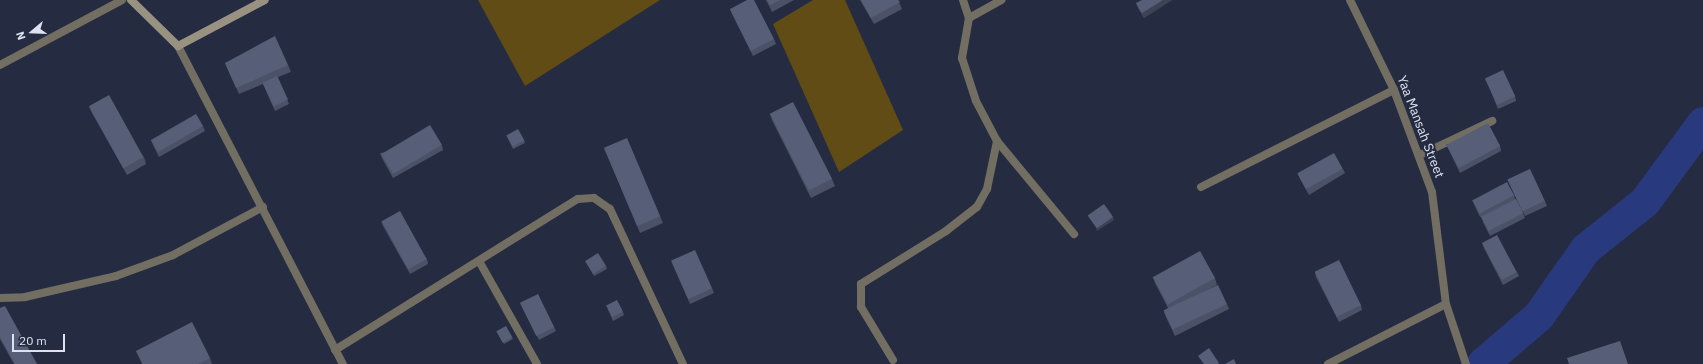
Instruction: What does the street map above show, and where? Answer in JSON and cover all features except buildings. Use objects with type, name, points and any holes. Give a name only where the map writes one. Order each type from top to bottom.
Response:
[{"type":"street","points":[[0,65],[122,0]]},
{"type":"street","points":[[131,0],[178,46],[263,207],[342,364]]},
{"type":"street","points":[[178,46],[265,0]]},
{"type":"street","points":[[963,0],[969,18],[962,58],[976,101],[997,141],[1074,234]]},
{"type":"street","points":[[969,18],[1001,0]]},
{"type":"street","name":"Yaa Mansah Street","points":[[1350,0],[1394,90],[1420,155],[1432,192],[1446,304],[1466,364]]},
{"type":"street","points":[[1202,187],[1394,90]]},
{"type":"street","points":[[1420,155],[1492,121]]},
{"type":"street","points":[[893,360],[861,307],[861,284],[946,231],[977,207],[987,189],[997,141]]},
{"type":"street","points":[[335,350],[578,199],[594,198],[610,209],[683,364]]},
{"type":"street","points":[[0,298],[25,297],[116,276],[173,255],[263,207]]},
{"type":"street","points":[[479,261],[537,364]]},
{"type":"street","points":[[1328,364],[1446,304]]},
{"type":"shaded area","points":[[478,0],[660,0],[525,86]]},
{"type":"shaded area","points":[[813,0],[845,0],[903,130],[839,172],[773,24]]},
{"type":"waterway","points":[[1483,364],[1539,316],[1586,249],[1645,202],[1703,123]]}]
